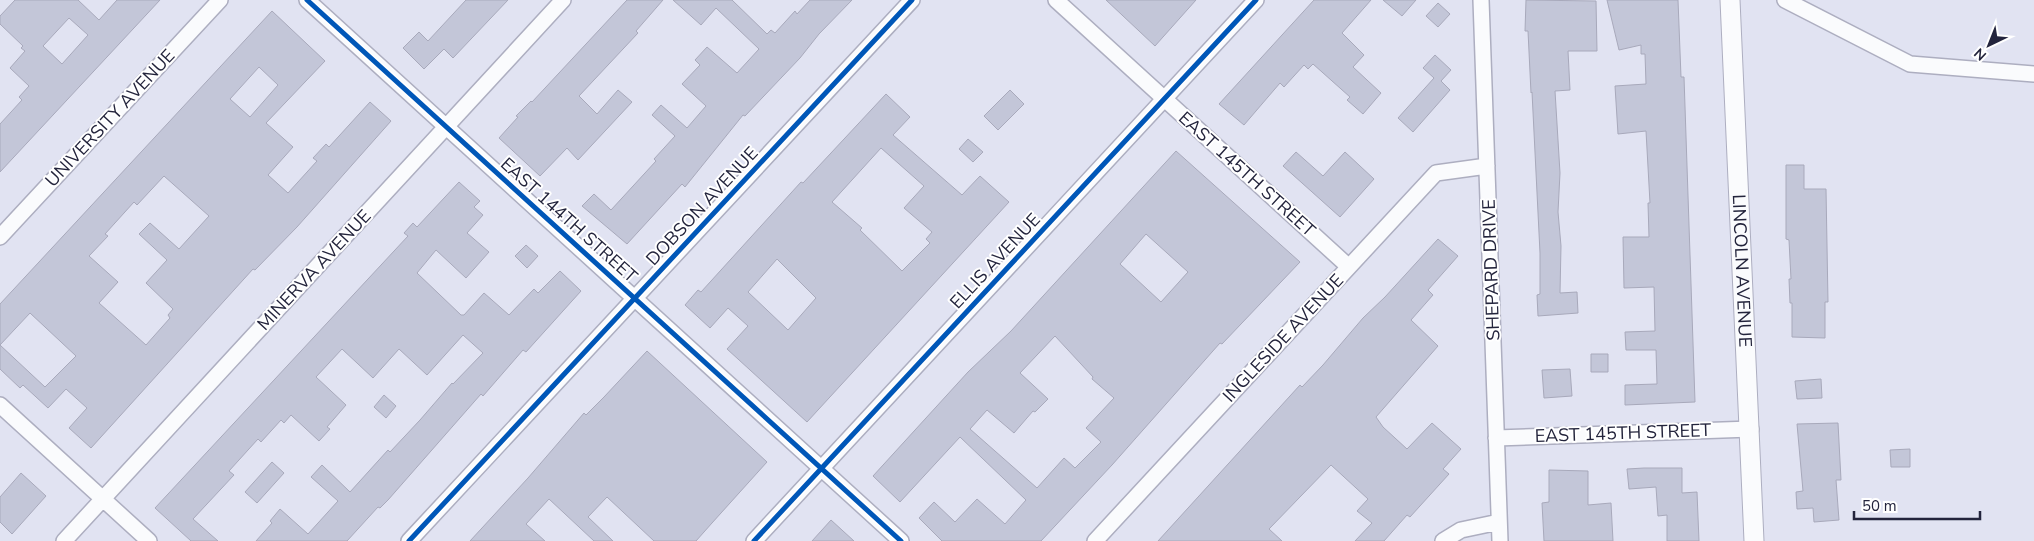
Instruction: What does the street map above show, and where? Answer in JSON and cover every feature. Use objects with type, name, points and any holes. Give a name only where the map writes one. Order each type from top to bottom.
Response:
[{"type":"street","name":"UNIVERSITY AVENUE","points":[[0,237],[220,0]]},
{"type":"street","name":"EAST 144TH STREET","points":[[307,0],[901,541]]},
{"type":"street","name":"MINERVA AVENUE","points":[[64,541],[564,0]]},
{"type":"street","name":"DOBSON AVENUE","points":[[409,541],[912,0]]},
{"type":"street","name":"EAST 145TH STREET","points":[[1056,0],[1349,267]]},
{"type":"street","name":"ELLIS AVENUE","points":[[754,541],[1256,0]]},
{"type":"street","name":"SHEPARD DRIVE","points":[[1481,0],[1500,541]]},
{"type":"street","name":"LINCOLN AVENUE","points":[[1730,0],[1751,429],[1754,541]]},
{"type":"street","points":[[1785,0],[1910,64],[2034,74]]},
{"type":"street","name":"INGLESIDE AVENUE","points":[[1095,541],[1436,173],[1487,166]]},
{"type":"street","points":[[0,405],[149,541]]},
{"type":"street","name":"EAST 145TH STREET","points":[[1496,438],[1751,429]]},
{"type":"street","points":[[1443,541],[1460,530],[1499,522]]},
{"type":"building","points":[[15,0],[78,0],[99,20],[117,0],[160,0],[0,172],[0,124],[22,100],[19,97],[29,86],[10,68],[25,51],[21,48],[23,46],[0,24],[0,16]],"holes":[[[69,18],[88,35],[62,64],[43,46]]]},
{"type":"building","points":[[466,0],[508,0],[453,58],[444,49],[424,69],[403,48],[419,32],[428,41]]},
{"type":"building","points":[[627,0],[663,0],[636,31],[638,33],[579,96],[597,114],[618,90],[632,102],[578,160],[567,148],[540,176],[499,138],[518,117],[516,116],[532,102]]},
{"type":"building","points":[[673,0],[732,0],[767,34],[771,30],[775,33],[795,11],[797,14],[810,0],[852,0],[819,34],[800,58],[745,116],[743,115],[685,187],[682,184],[627,244],[582,206],[594,194],[611,210],[656,161],[654,159],[675,136],[652,115],[661,105],[687,128],[706,106],[682,84],[700,65],[695,60],[707,47],[737,73],[759,49],[716,8],[701,25]]},
{"type":"building","points":[[1106,0],[1196,0],[1155,46]]},
{"type":"building","points":[[1314,0],[1371,0],[1342,33],[1364,55],[1353,67],[1381,93],[1363,114],[1347,100],[1350,97],[1313,64],[1308,69],[1304,65],[1284,87],[1280,83],[1244,125],[1219,104]]},
{"type":"building","points":[[1383,0],[1416,0],[1402,16]]},
{"type":"building","points":[[1526,0],[1596,1],[1597,51],[1568,51],[1570,90],[1555,91],[1560,173],[1558,212],[1561,246],[1560,293],[1577,292],[1578,313],[1538,316],[1537,295],[1540,294],[1540,253],[1528,31],[1525,31]]},
{"type":"building","points":[[1607,0],[1678,0],[1681,77],[1684,77],[1695,402],[1625,405],[1625,385],[1657,384],[1656,350],[1626,350],[1625,332],[1655,331],[1654,287],[1624,288],[1623,237],[1649,237],[1648,203],[1650,203],[1646,131],[1618,134],[1615,86],[1646,84],[1645,54],[1641,54],[1641,45],[1619,50]]},
{"type":"building","points":[[1438,3],[1450,14],[1438,27],[1426,16]]},
{"type":"building","points":[[272,11],[325,61],[266,123],[293,147],[268,175],[288,193],[317,161],[313,158],[326,144],[329,147],[370,102],[391,121],[297,227],[255,270],[253,269],[91,448],[69,428],[87,408],[66,389],[48,408],[23,385],[20,388],[0,369],[0,345],[0,304]],"holes":[[[259,67],[278,85],[250,117],[230,99]],[[164,176],[209,216],[179,249],[150,223],[139,234],[167,260],[146,283],[173,309],[168,315],[170,318],[146,345],[99,303],[118,282],[89,256],[108,236],[105,234],[134,202],[137,205]],[[30,313],[76,356],[45,387],[0,345]]]},
{"type":"building","points":[[1435,55],[1451,70],[1441,81],[1450,90],[1413,132],[1398,118],[1434,78],[1423,68]]},
{"type":"building","points":[[1010,90],[1024,104],[998,130],[984,116]]},
{"type":"building","points":[[886,94],[910,117],[893,135],[962,195],[980,176],[1009,202],[807,422],[727,349],[748,326],[728,308],[710,328],[685,305],[698,290],[701,292],[801,182],[803,183]],"holes":[[[881,148],[924,186],[904,208],[932,232],[926,239],[930,243],[902,271],[860,230],[862,228],[832,202]],[[777,259],[816,298],[788,330],[748,292]]]},
{"type":"building","points":[[968,139],[983,152],[973,162],[959,149]]},
{"type":"building","points":[[1176,151],[1300,262],[1222,344],[1220,343],[1112,465],[1041,541],[942,541],[919,518],[934,502],[955,522],[977,499],[1005,524],[1026,500],[960,437],[900,502],[873,476],[968,372],[1011,331]],"holes":[[[1146,234],[1188,272],[1161,302],[1120,264]],[[1055,336],[1093,377],[1092,379],[1114,398],[1086,428],[1101,442],[1075,468],[1064,458],[1037,488],[970,429],[987,410],[1014,433],[1033,411],[1035,412],[1048,399],[1020,373]]]},
{"type":"building","points":[[1296,152],[1323,176],[1345,152],[1374,179],[1340,217],[1283,166]]},
{"type":"building","points":[[1786,165],[1804,165],[1804,189],[1826,189],[1828,302],[1825,302],[1825,338],[1792,337],[1789,240],[1786,239]]},
{"type":"building","points":[[459,182],[480,201],[474,207],[483,215],[467,233],[489,252],[466,278],[436,250],[417,273],[461,315],[464,315],[484,293],[509,315],[534,289],[538,293],[560,271],[581,291],[526,352],[523,350],[483,396],[481,394],[388,500],[380,508],[378,507],[347,541],[256,541],[272,523],[270,521],[280,509],[308,534],[338,501],[311,477],[322,465],[350,492],[388,450],[390,452],[420,420],[452,383],[483,353],[463,335],[427,375],[399,349],[373,378],[342,349],[316,377],[346,405],[327,427],[330,429],[319,441],[291,415],[284,423],[281,420],[261,442],[258,439],[229,471],[234,475],[193,519],[218,541],[191,541],[155,508],[408,236],[404,233],[413,223],[417,227]]},
{"type":"building","points":[[1438,239],[1458,256],[1428,290],[1433,295],[1411,320],[1438,346],[1376,417],[1383,427],[1407,449],[1432,423],[1461,449],[1443,469],[1449,474],[1410,517],[1407,515],[1384,541],[1355,541],[1372,523],[1357,511],[1368,499],[1331,465],[1269,529],[1282,541],[1158,541],[1300,385],[1302,387],[1323,365],[1363,318]]},
{"type":"building","points":[[526,245],[538,256],[527,268],[515,256]]},
{"type":"building","points":[[647,351],[767,462],[696,541],[654,541],[607,497],[588,517],[613,541],[594,541],[549,499],[526,524],[545,541],[470,541],[584,413],[586,415]]},
{"type":"building","points":[[1591,354],[1608,354],[1608,372],[1591,372]]},
{"type":"building","points":[[1570,369],[1572,396],[1544,398],[1542,370]]},
{"type":"building","points":[[1821,379],[1822,398],[1797,399],[1795,381]]},
{"type":"building","points":[[384,395],[396,406],[386,418],[374,407]]},
{"type":"building","points":[[1838,423],[1841,480],[1836,480],[1839,520],[1814,522],[1813,508],[1797,509],[1796,492],[1803,491],[1797,424]]},
{"type":"building","points":[[1910,449],[1910,467],[1891,467],[1890,450]]},
{"type":"building","points":[[272,462],[284,473],[257,503],[245,492]]},
{"type":"building","points":[[1682,468],[1682,493],[1697,492],[1699,541],[1667,541],[1667,515],[1658,516],[1656,487],[1629,489],[1627,469]]},
{"type":"building","points":[[1549,470],[1588,471],[1588,505],[1611,503],[1613,541],[1544,541],[1542,503],[1549,502]]},
{"type":"building","points":[[21,473],[46,496],[12,534],[0,522],[0,497]]},
{"type":"building","points":[[831,520],[854,541],[812,541]]},
{"type":"cycle path","points":[[307,0],[901,541]]},
{"type":"cycle path","points":[[409,541],[912,0]]},
{"type":"cycle path","points":[[754,541],[1256,0]]}]
